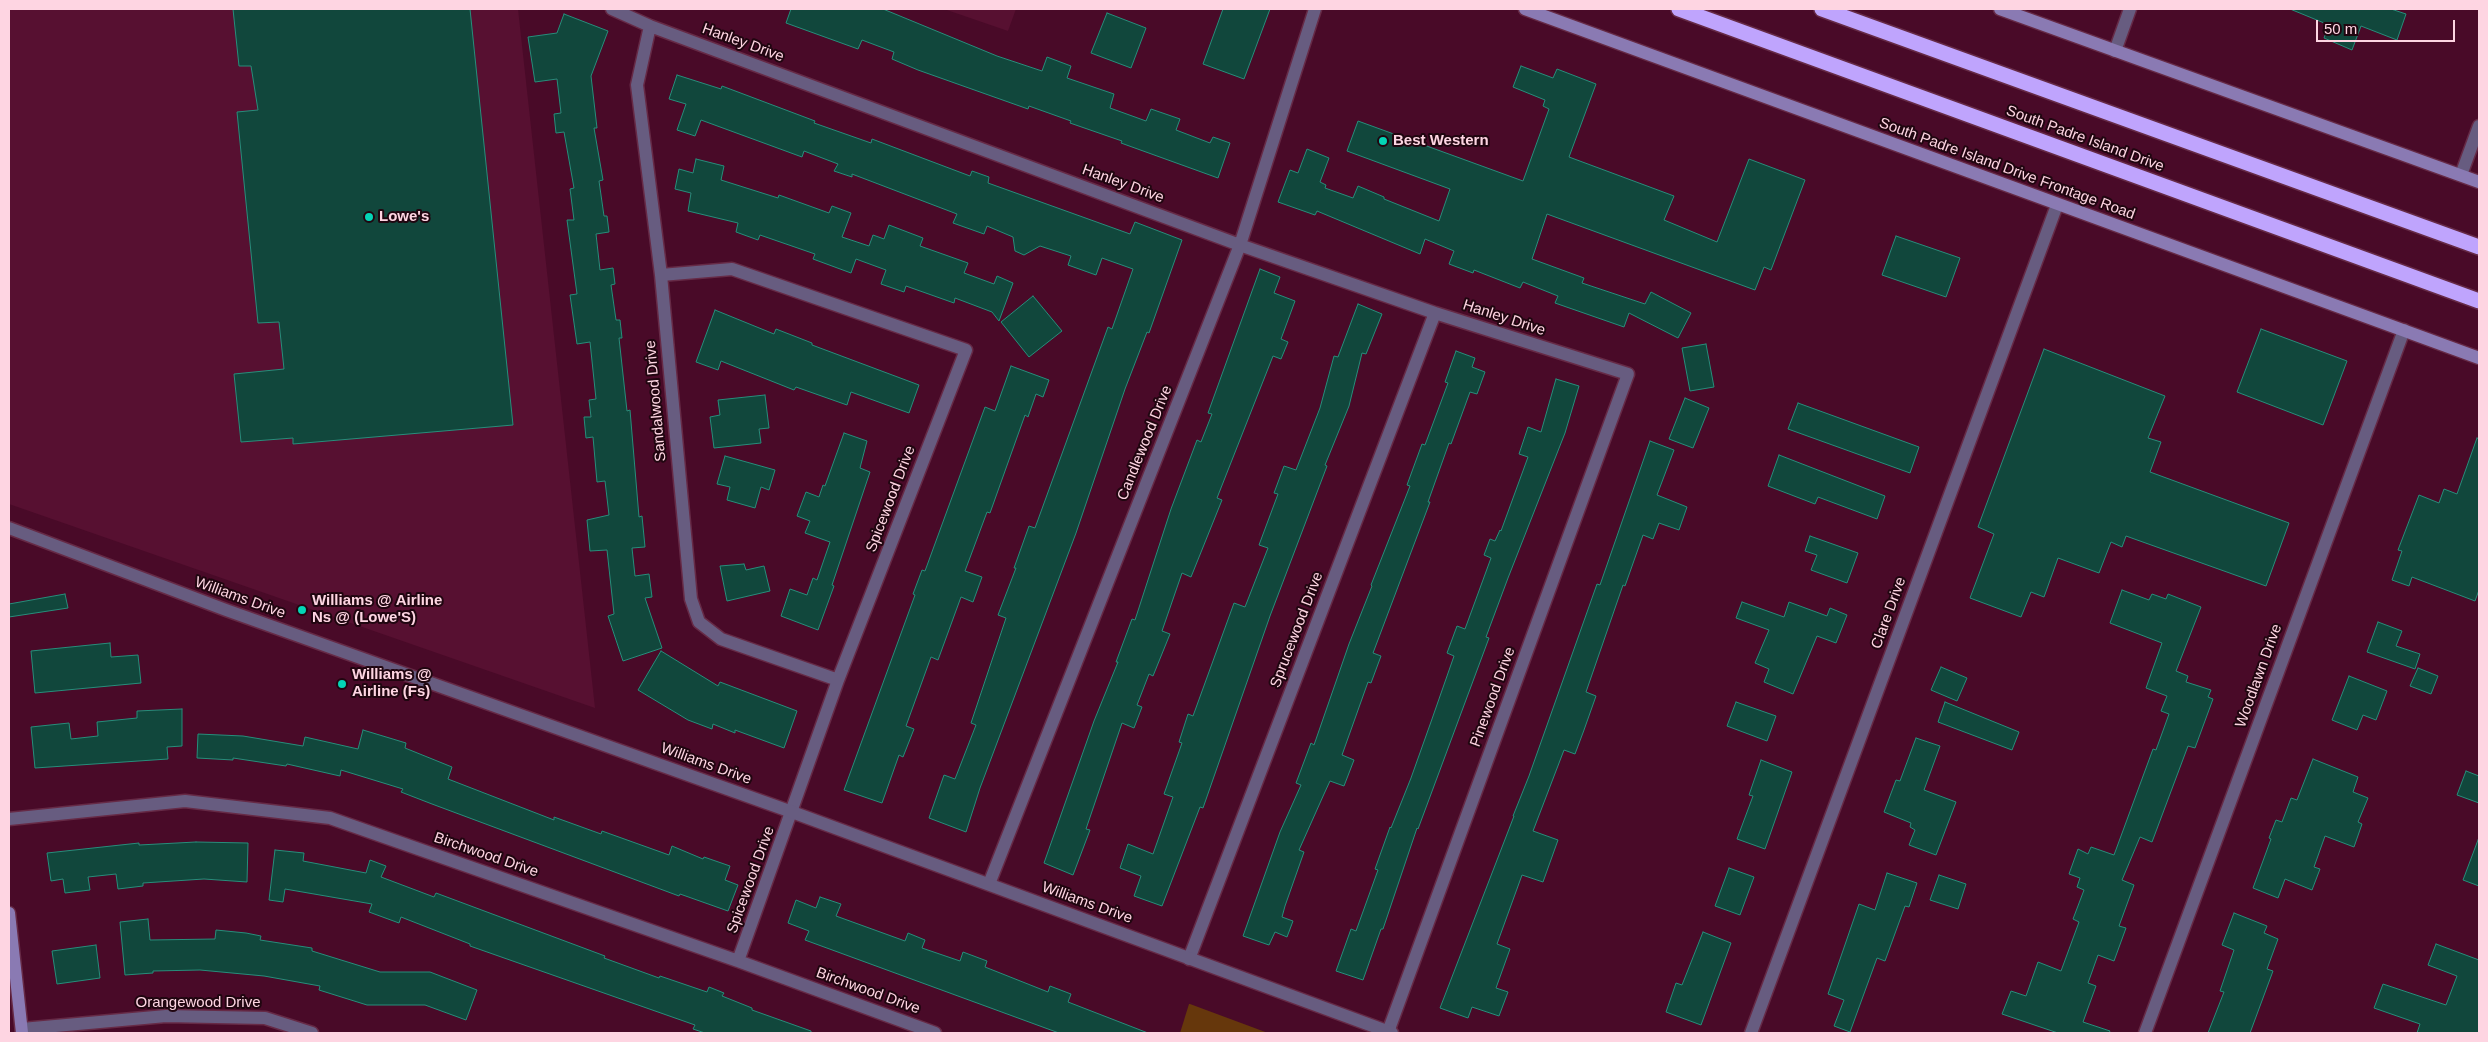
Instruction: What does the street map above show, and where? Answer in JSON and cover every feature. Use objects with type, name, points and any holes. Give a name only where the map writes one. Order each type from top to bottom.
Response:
[{"type":"highway","name":"South Padre Island Drive","points":[[1679,9],[2479,301]]},
{"type":"highway","points":[[1822,9],[2479,247]]},
{"type":"main road","name":"South Padre Island Drive Frontage Road","points":[[1525,9],[2479,358]]},
{"type":"main road","points":[[2000,9],[2479,182]]},
{"type":"main road","points":[[9,913],[22,1031]]},
{"type":"street","name":"Hanley Drive","points":[[612,9],[650,26],[1240,245],[1434,313],[1628,374]]},
{"type":"street","name":"Candlewood Drive","points":[[988,884],[1240,245],[1315,9]]},
{"type":"street","points":[[2115,50],[2130,9]]},
{"type":"street","name":"Sandalwood Drive","points":[[650,26],[637,85],[661,275],[691,599],[699,622],[721,639],[838,680]]},
{"type":"street","points":[[2461,175],[2479,126]]},
{"type":"street","name":"Clare Drive","points":[[1751,1033],[2057,205]]},
{"type":"street","name":"Spicewood Drive","points":[[661,275],[732,269],[966,350],[838,680],[738,961]]},
{"type":"street","name":"Sprucewood Drive","points":[[1189,958],[1434,313]]},
{"type":"street","name":"Woodlawn Drive","points":[[2145,1033],[2404,330]]},
{"type":"street","name":"Pinewood Drive","points":[[1390,1032],[1628,374]]},
{"type":"street","name":"Williams Drive","points":[[9,528],[226,610],[792,812],[1390,1032]]},
{"type":"street","name":"Birchwood Drive","points":[[9,819],[186,801],[330,818],[738,961],[935,1033]]},
{"type":"street","name":"Orangewood Drive","points":[[22,1031],[176,1016],[265,1018],[312,1033]]},
{"type":"shaded area","points":[[9,9],[518,9],[595,708],[9,504]]},
{"type":"shaded area","points":[[944,9],[1016,9],[1008,31]]},
{"type":"shaded area","points":[[1190,1004],[1268,1033],[1180,1033]]},
{"type":"building","name":"Lowe's","points":[[233,9],[470,9],[513,425],[293,444],[293,438],[241,442],[234,374],[284,369],[279,322],[258,323],[237,112],[258,110],[251,66],[239,66]]},
{"type":"building","points":[[791,9],[883,9],[997,56],[1042,71],[1047,57],[1071,66],[1067,78],[1114,94],[1110,108],[1146,121],[1151,109],[1180,119],[1176,130],[1210,143],[1213,137],[1230,143],[1218,178],[1121,143],[1122,141],[1070,123],[1071,121],[1029,106],[1028,109],[918,70],[892,59],[894,52],[862,40],[858,49],[786,23]]},
{"type":"building","points":[[1223,9],[1270,9],[1244,79],[1203,64]]},
{"type":"building","points":[[2290,9],[2391,9],[2406,14],[2397,40],[2361,26],[2352,50],[2324,38],[2329,25]]},
{"type":"building","points":[[1107,13],[1146,28],[1131,68],[1091,53]]},
{"type":"building","points":[[564,14],[608,31],[591,76],[597,128],[594,128],[603,180],[599,181],[604,216],[607,216],[609,232],[596,234],[600,270],[613,268],[615,284],[611,285],[616,320],[620,320],[622,338],[619,338],[627,411],[630,410],[639,517],[642,516],[645,547],[632,548],[635,576],[649,574],[652,597],[645,598],[662,648],[623,661],[608,616],[614,614],[607,550],[590,551],[587,520],[609,515],[605,481],[597,482],[593,437],[586,438],[584,417],[591,417],[589,400],[596,399],[590,342],[577,344],[570,295],[577,294],[567,220],[574,220],[570,189],[574,188],[564,132],[556,133],[554,114],[561,113],[557,79],[535,82],[528,37],[557,33]]},
{"type":"building","points":[[1521,66],[1553,78],[1557,69],[1596,84],[1569,157],[1674,196],[1664,220],[1717,242],[1749,159],[1805,180],[1771,270],[1764,267],[1755,290],[1547,214],[1532,259],[1584,278],[1582,283],[1645,304],[1651,292],[1691,313],[1678,338],[1629,313],[1624,327],[1555,303],[1558,296],[1523,282],[1520,288],[1474,270],[1473,273],[1449,264],[1454,251],[1425,239],[1420,254],[1317,211],[1315,215],[1278,202],[1290,170],[1298,173],[1307,149],[1329,158],[1320,182],[1326,185],[1325,188],[1353,198],[1358,186],[1384,197],[1384,199],[1439,221],[1450,189],[1347,151],[1358,121],[1523,181],[1549,109],[1543,106],[1545,100],[1513,87]]},
{"type":"building","points":[[677,75],[721,89],[722,86],[815,121],[814,123],[871,143],[872,139],[970,176],[972,171],[989,177],[988,183],[1130,234],[1135,222],[1182,240],[1149,333],[1147,332],[1125,389],[1076,533],[980,788],[966,832],[929,818],[944,775],[955,779],[976,725],[971,723],[1006,618],[998,615],[1016,568],[1014,568],[1029,526],[1035,528],[1108,327],[1112,329],[1133,269],[1102,258],[1096,275],[1068,265],[1071,256],[1040,246],[1024,255],[1015,251],[1013,237],[987,226],[984,234],[953,223],[957,214],[852,174],[852,177],[834,171],[838,164],[804,151],[802,157],[701,120],[695,136],[677,130],[686,104],[669,99]]},
{"type":"building","points":[[696,159],[724,166],[721,180],[778,198],[779,195],[829,213],[832,206],[851,213],[842,237],[869,246],[873,235],[884,239],[889,225],[923,238],[920,246],[968,263],[964,273],[994,284],[997,276],[1013,283],[999,321],[992,312],[955,298],[954,303],[906,286],[904,292],[881,284],[886,270],[856,259],[851,273],[813,259],[815,254],[760,235],[758,240],[736,232],[738,223],[688,211],[691,193],[675,189],[679,169],[693,173]]},
{"type":"building","points":[[1896,236],[1960,258],[1946,297],[1882,275]]},
{"type":"building","points":[[1260,269],[1280,277],[1274,293],[1295,301],[1281,339],[1288,342],[1281,359],[1273,356],[1217,498],[1222,500],[1191,577],[1182,573],[1162,631],[1170,634],[1153,676],[1149,674],[1137,705],[1142,707],[1134,728],[1122,723],[1086,829],[1090,830],[1073,875],[1044,863],[1132,619],[1135,620],[1171,509],[1197,440],[1201,442],[1212,414],[1208,413]]},
{"type":"building","points":[[1033,296],[1062,331],[1029,357],[1001,322]]},
{"type":"building","points":[[1358,304],[1382,314],[1366,354],[1362,353],[1349,406],[1325,465],[1327,466],[1270,616],[1203,808],[1200,807],[1162,906],[1134,896],[1141,876],[1120,868],[1128,844],[1153,854],[1173,797],[1164,794],[1182,743],[1179,742],[1188,714],[1193,716],[1234,603],[1245,607],[1268,548],[1259,545],[1278,494],[1274,493],[1284,466],[1296,470],[1320,408],[1334,356],[1338,357]]},
{"type":"building","points":[[715,310],[774,334],[776,329],[812,343],[812,345],[919,385],[909,413],[851,392],[847,405],[796,387],[794,390],[721,361],[718,370],[696,362]]},
{"type":"building","points":[[2261,329],[2347,361],[2323,425],[2237,392]]},
{"type":"building","points":[[1706,344],[1714,387],[1690,391],[1682,348]]},
{"type":"building","points":[[2044,349],[2165,396],[2148,438],[2161,442],[2150,472],[2289,523],[2266,586],[2126,536],[2122,547],[2111,542],[2099,573],[2058,558],[2044,597],[2031,592],[2021,617],[1970,598],[1994,534],[1978,527]]},
{"type":"building","points":[[1456,351],[1475,358],[1472,367],[1485,372],[1477,394],[1470,392],[1451,444],[1449,443],[1428,502],[1430,502],[1373,653],[1381,656],[1371,683],[1368,682],[1342,755],[1354,760],[1344,786],[1330,781],[1324,794],[1299,850],[1304,852],[1282,917],[1293,921],[1287,937],[1275,932],[1269,945],[1243,936],[1280,832],[1301,785],[1296,783],[1311,743],[1314,745],[1349,644],[1410,486],[1407,485],[1422,444],[1425,445],[1448,383],[1445,382]]},
{"type":"building","points":[[1011,366],[1049,380],[1043,397],[1036,394],[1028,417],[1025,415],[990,513],[987,512],[965,571],[982,577],[973,602],[961,597],[938,660],[931,657],[906,726],[914,729],[903,757],[899,755],[882,803],[844,790],[915,595],[913,594],[922,570],[925,571],[985,407],[995,411]]},
{"type":"building","points":[[1556,379],[1579,386],[1565,433],[1486,637],[1489,638],[1417,828],[1383,929],[1381,929],[1363,980],[1336,971],[1351,929],[1356,931],[1378,870],[1375,869],[1390,827],[1411,778],[1432,719],[1454,656],[1447,653],[1457,626],[1465,629],[1491,558],[1484,555],[1490,539],[1495,541],[1501,531],[1528,457],[1519,454],[1528,427],[1541,432]]},
{"type":"building","points":[[765,395],[769,428],[759,429],[761,443],[714,448],[710,417],[720,415],[718,400]]},
{"type":"building","points":[[1685,398],[1709,408],[1693,448],[1669,439]]},
{"type":"building","points":[[1798,403],[1919,447],[1910,473],[1788,429]]},
{"type":"building","points":[[844,433],[867,441],[860,468],[870,472],[818,630],[781,616],[790,589],[807,595],[813,578],[817,580],[830,542],[805,533],[810,521],[797,516],[806,492],[819,497],[823,485],[825,486]]},
{"type":"building","points":[[2477,438],[2479,439],[2479,590],[2475,601],[2412,577],[2409,586],[2392,580],[2402,551],[2398,550],[2419,495],[2439,503],[2444,489],[2457,494]]},
{"type":"building","points":[[1650,441],[1674,450],[1657,495],[1687,507],[1679,530],[1659,523],[1653,539],[1643,535],[1625,586],[1623,585],[1586,692],[1596,696],[1584,730],[1575,754],[1564,750],[1533,831],[1558,840],[1543,882],[1522,875],[1497,944],[1510,949],[1496,988],[1508,992],[1499,1016],[1472,1007],[1468,1018],[1440,1008],[1529,776],[1597,584],[1600,585]]},
{"type":"building","points":[[1779,455],[1885,496],[1877,519],[1818,497],[1815,504],[1768,486]]},
{"type":"building","points":[[725,456],[775,470],[769,490],[761,487],[755,508],[727,500],[730,487],[717,484]]},
{"type":"building","points":[[1810,536],[1858,553],[1847,583],[1811,570],[1817,555],[1805,551]]},
{"type":"building","points":[[744,564],[746,570],[764,566],[770,591],[727,601],[720,566]]},
{"type":"building","points":[[2122,590],[2149,600],[2152,594],[2166,599],[2168,594],[2201,607],[2176,671],[2188,676],[2186,682],[2211,690],[2208,697],[2213,699],[2195,748],[2188,746],[2152,842],[2140,837],[2122,880],[2134,885],[2119,926],[2126,928],[2114,961],[2098,955],[2088,983],[2096,986],[2083,1022],[2110,1031],[2109,1033],[2058,1033],[2002,1014],[2011,991],[2026,996],[2038,962],[2061,971],[2079,922],[2073,919],[2084,890],[2077,887],[2080,878],[2069,874],[2078,849],[2088,854],[2091,847],[2114,855],[2153,749],[2156,750],[2169,714],[2161,711],[2167,696],[2146,688],[2162,643],[2110,623]]},
{"type":"building","points":[[65,594],[68,608],[9,617],[9,604]]},
{"type":"building","points":[[1742,602],[1784,617],[1789,602],[1827,616],[1830,608],[1847,615],[1836,643],[1817,636],[1793,694],[1764,682],[1769,669],[1755,663],[1769,630],[1736,618]]},
{"type":"building","points":[[2378,622],[2402,631],[2396,646],[2420,654],[2415,669],[2367,652]]},
{"type":"building","points":[[110,643],[111,657],[138,655],[141,683],[35,693],[31,651]]},
{"type":"building","points":[[661,651],[718,686],[720,682],[797,711],[784,748],[735,730],[735,733],[713,724],[712,729],[688,720],[638,690]]},
{"type":"building","points":[[1941,667],[1967,678],[1957,701],[1931,690]]},
{"type":"building","points":[[2418,668],[2438,676],[2431,694],[2410,686]]},
{"type":"building","points":[[2349,676],[2387,691],[2376,720],[2363,715],[2357,730],[2332,720]]},
{"type":"building","points":[[1736,702],[1776,716],[1767,741],[1727,726]]},
{"type":"building","points":[[1945,702],[2019,732],[2012,750],[1938,722]]},
{"type":"building","points":[[182,709],[182,746],[167,747],[168,759],[35,768],[31,727],[69,723],[71,739],[98,736],[97,722],[137,718],[137,711]]},
{"type":"building","points":[[363,730],[406,743],[405,748],[452,767],[448,779],[554,820],[554,817],[601,834],[602,831],[669,855],[672,846],[703,859],[704,857],[730,866],[725,880],[738,885],[728,911],[680,894],[679,896],[432,804],[401,792],[403,789],[341,770],[340,776],[287,764],[286,766],[233,758],[233,760],[197,758],[198,734],[243,736],[303,746],[305,737],[358,749]]},
{"type":"building","points":[[1916,738],[1940,746],[1924,790],[1956,802],[1936,855],[1909,845],[1915,830],[1910,827],[1911,823],[1884,812],[1896,780],[1900,781]]},
{"type":"building","points":[[2313,759],[2358,777],[2353,792],[2368,798],[2358,822],[2362,824],[2354,847],[2325,836],[2314,867],[2320,869],[2312,890],[2285,879],[2278,898],[2253,888],[2276,820],[2282,822],[2291,798],[2297,800]]},
{"type":"building","points":[[1761,760],[1792,772],[1765,849],[1737,839],[1753,796],[1749,795]]},
{"type":"building","points":[[2466,771],[2479,776],[2479,803],[2457,795]]},
{"type":"building","points":[[2479,841],[2479,886],[2463,880]]},
{"type":"building","points":[[196,842],[248,843],[247,882],[204,879],[143,883],[143,886],[118,889],[116,874],[88,877],[90,890],[65,893],[63,879],[51,881],[47,853],[139,843],[139,845]]},
{"type":"building","points":[[275,850],[304,853],[303,861],[366,873],[370,860],[386,866],[381,877],[434,897],[436,893],[659,978],[660,976],[707,992],[709,987],[724,993],[722,996],[752,1008],[752,1010],[811,1031],[811,1033],[705,1033],[693,1029],[695,1025],[470,946],[470,944],[401,917],[399,923],[369,912],[372,904],[285,889],[283,902],[269,900]]},
{"type":"building","points":[[1729,868],[1754,877],[1740,915],[1715,906]]},
{"type":"building","points":[[1887,873],[1917,883],[1909,907],[1905,906],[1885,961],[1877,958],[1850,1032],[1834,1026],[1844,1000],[1828,994],[1859,904],[1875,910]]},
{"type":"building","points":[[1939,875],[1966,884],[1958,909],[1930,900]]},
{"type":"building","points":[[820,897],[841,904],[836,916],[905,941],[908,933],[925,940],[922,948],[960,961],[963,952],[987,961],[985,967],[1048,992],[1050,986],[1071,994],[1068,1002],[1148,1033],[1059,1033],[805,940],[809,931],[788,923],[796,900],[816,908]]},
{"type":"building","points":[[2234,913],[2267,926],[2264,933],[2278,939],[2267,969],[2273,971],[2250,1033],[2208,1033],[2224,992],[2220,991],[2234,950],[2222,945]]},
{"type":"building","points":[[148,919],[150,940],[215,939],[216,930],[246,933],[261,936],[260,940],[312,948],[312,951],[380,972],[430,972],[477,990],[466,1020],[425,1005],[367,1005],[319,990],[320,986],[264,976],[200,970],[153,971],[153,973],[125,975],[120,922]]},
{"type":"building","points":[[1703,932],[1731,943],[1701,1025],[1666,1012],[1676,983],[1682,985]]},
{"type":"building","points":[[2436,944],[2479,960],[2479,1033],[2417,1033],[2420,1024],[2374,1008],[2383,984],[2446,1005],[2457,976],[2428,965]]},
{"type":"building","points":[[96,945],[100,978],[57,984],[52,951]]},
{"type":"place","name":"Best Western","points":[[1383,141]]},
{"type":"place","name":"Lowe's","points":[[369,217]]},
{"type":"place","name":"Williams @ Airline Ns @ (Lowe'S)","points":[[302,610]]},
{"type":"place","name":"Williams @ Airline (Fs)","points":[[342,684]]}]
